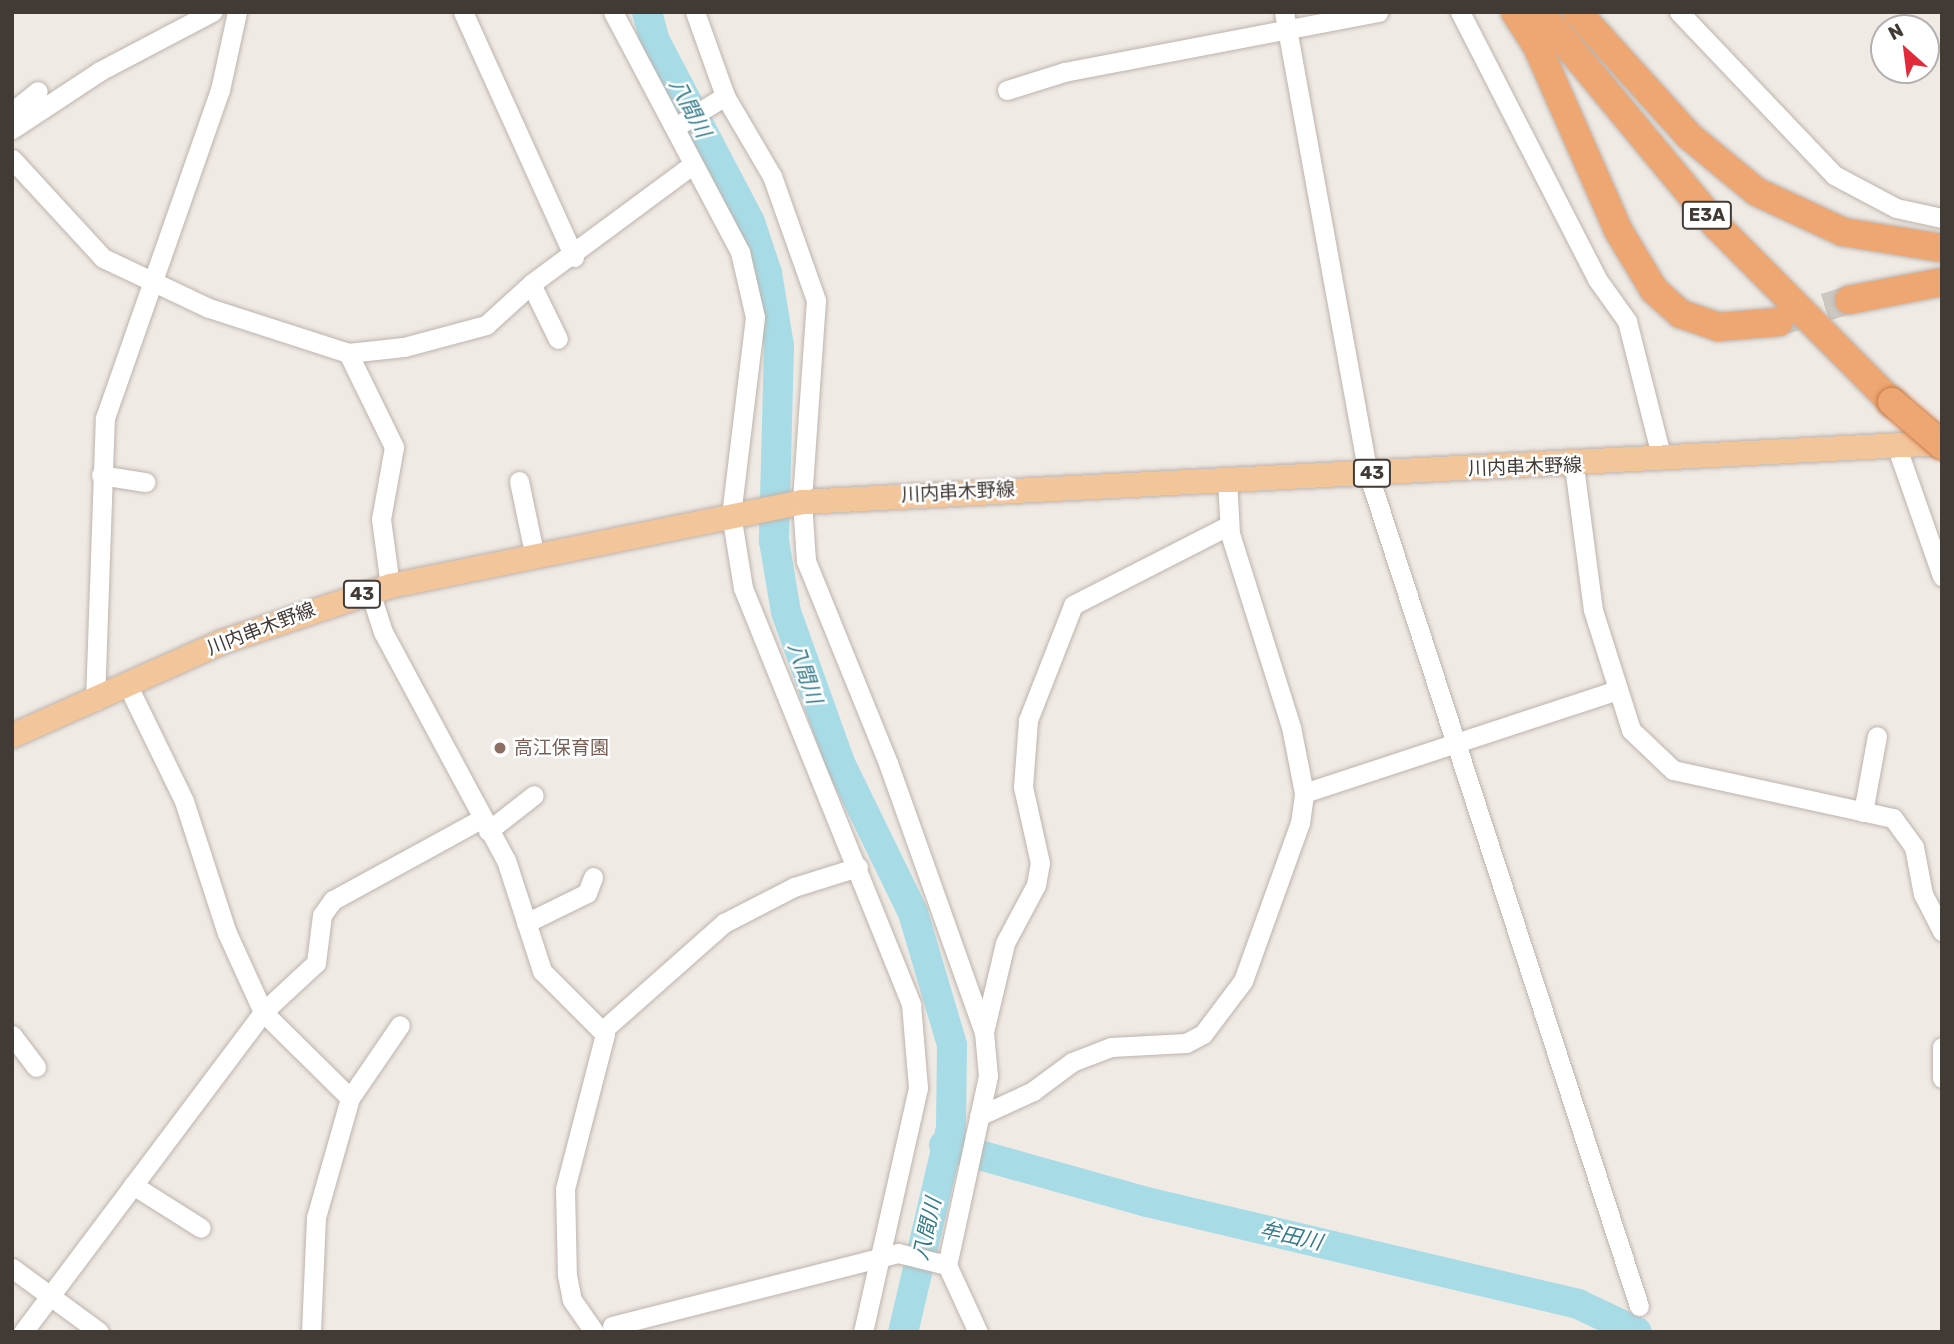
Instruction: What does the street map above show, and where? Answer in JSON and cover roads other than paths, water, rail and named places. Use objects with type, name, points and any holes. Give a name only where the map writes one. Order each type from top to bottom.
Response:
[{"type":"highway","points":[[1515,12],[1537,46],[1618,230],[1654,290],[1681,314],[1718,327],[1779,322]]},
{"type":"highway","name":"E3A","points":[[1540,12],[1717,227],[1892,402],[1942,444]]},
{"type":"highway","points":[[1577,12],[1689,136],[1756,192],[1843,232],[1942,248]]},
{"type":"highway","points":[[1849,300],[1942,282]]},
{"type":"main road","name":"川内串木野線","points":[[12,736],[275,621],[380,589],[534,553],[802,502],[1368,473],[1574,466],[1942,444]]},
{"type":"street","points":[[12,129],[100,71],[212,12]]},
{"type":"street","points":[[95,701],[105,418],[156,283],[220,90],[237,12]]},
{"type":"street","points":[[463,12],[574,257]]},
{"type":"street","points":[[613,12],[677,126],[692,165],[740,252],[755,317],[731,514],[758,635],[858,867],[911,1004],[919,1053],[911,1128],[889,1256],[863,1332]]},
{"type":"street","points":[[695,12],[725,96],[772,176],[816,300],[802,502],[806,561],[888,763],[984,1032],[988,1076],[943,1264],[978,1332]]},
{"type":"street","points":[[1284,12],[1368,473],[1639,1306]]},
{"type":"street","points":[[1007,90],[1064,72],[1288,33],[1378,12]]},
{"type":"street","points":[[1460,12],[1597,279],[1627,321],[1662,459]]},
{"type":"street","points":[[1679,12],[1834,175],[1896,208],[1942,218]]},
{"type":"street","points":[[12,112],[38,91]]},
{"type":"street","points":[[677,126],[725,96]]},
{"type":"street","points":[[12,159],[84,242],[156,283],[251,324],[348,353],[469,332],[486,325],[531,284],[574,257],[692,165]]},
{"type":"street","points":[[531,284],[558,339]]},
{"type":"street","points":[[348,353],[394,447],[381,519],[380,589],[383,632],[484,825],[506,860],[542,971],[603,1030]]},
{"type":"street","points":[[1896,445],[1942,576]]},
{"type":"street","points":[[1574,466],[1593,610],[1615,691],[1631,730],[1673,770],[1863,812],[1905,828],[1923,894],[1942,931]]},
{"type":"street","points":[[101,475],[145,482]]},
{"type":"street","points":[[979,1116],[1033,1091],[1072,1062],[1111,1047],[1186,1043],[1220,1019],[1243,981],[1276,893],[1304,793],[1229,525],[1227,480]]},
{"type":"street","points":[[519,481],[534,553]]},
{"type":"street","points":[[984,1032],[1004,943],[1036,885],[1040,863],[1023,787],[1028,720],[1073,605],[1229,525]]},
{"type":"street","points":[[128,686],[184,801],[227,933],[264,1012],[350,1098]]},
{"type":"street","points":[[1304,793],[1615,691]]},
{"type":"street","points":[[1863,812],[1877,736]]},
{"type":"street","points":[[23,1332],[264,1012],[316,963],[322,915],[333,900],[484,825],[534,795]]},
{"type":"street","points":[[858,867],[794,887],[724,923],[603,1030],[565,1189],[567,1275],[572,1300],[603,1329],[889,1256],[943,1264]]},
{"type":"street","points":[[526,923],[587,893],[593,877]]},
{"type":"street","points":[[311,1332],[316,1217],[350,1098],[400,1025]]},
{"type":"street","points":[[14,1031],[36,1067]]},
{"type":"street","points":[[1942,1047],[1942,1078]]},
{"type":"street","points":[[133,1185],[201,1228]]},
{"type":"street","points":[[12,1268],[99,1332]]},
{"type":"waterway","name":"八間川","points":[[647,12],[655,41],[750,222],[767,273],[779,346],[774,541],[786,612],[840,763],[913,913],[952,1045],[951,1128],[903,1332]]},
{"type":"waterway","name":"牟田川","points":[[944,1145],[1147,1202],[1578,1304],[1637,1332]]},
{"type":"tunnel","points":[[1785,320],[1849,300]]},
{"type":"place","name":"高江保育園","points":[[500,748]]}]
